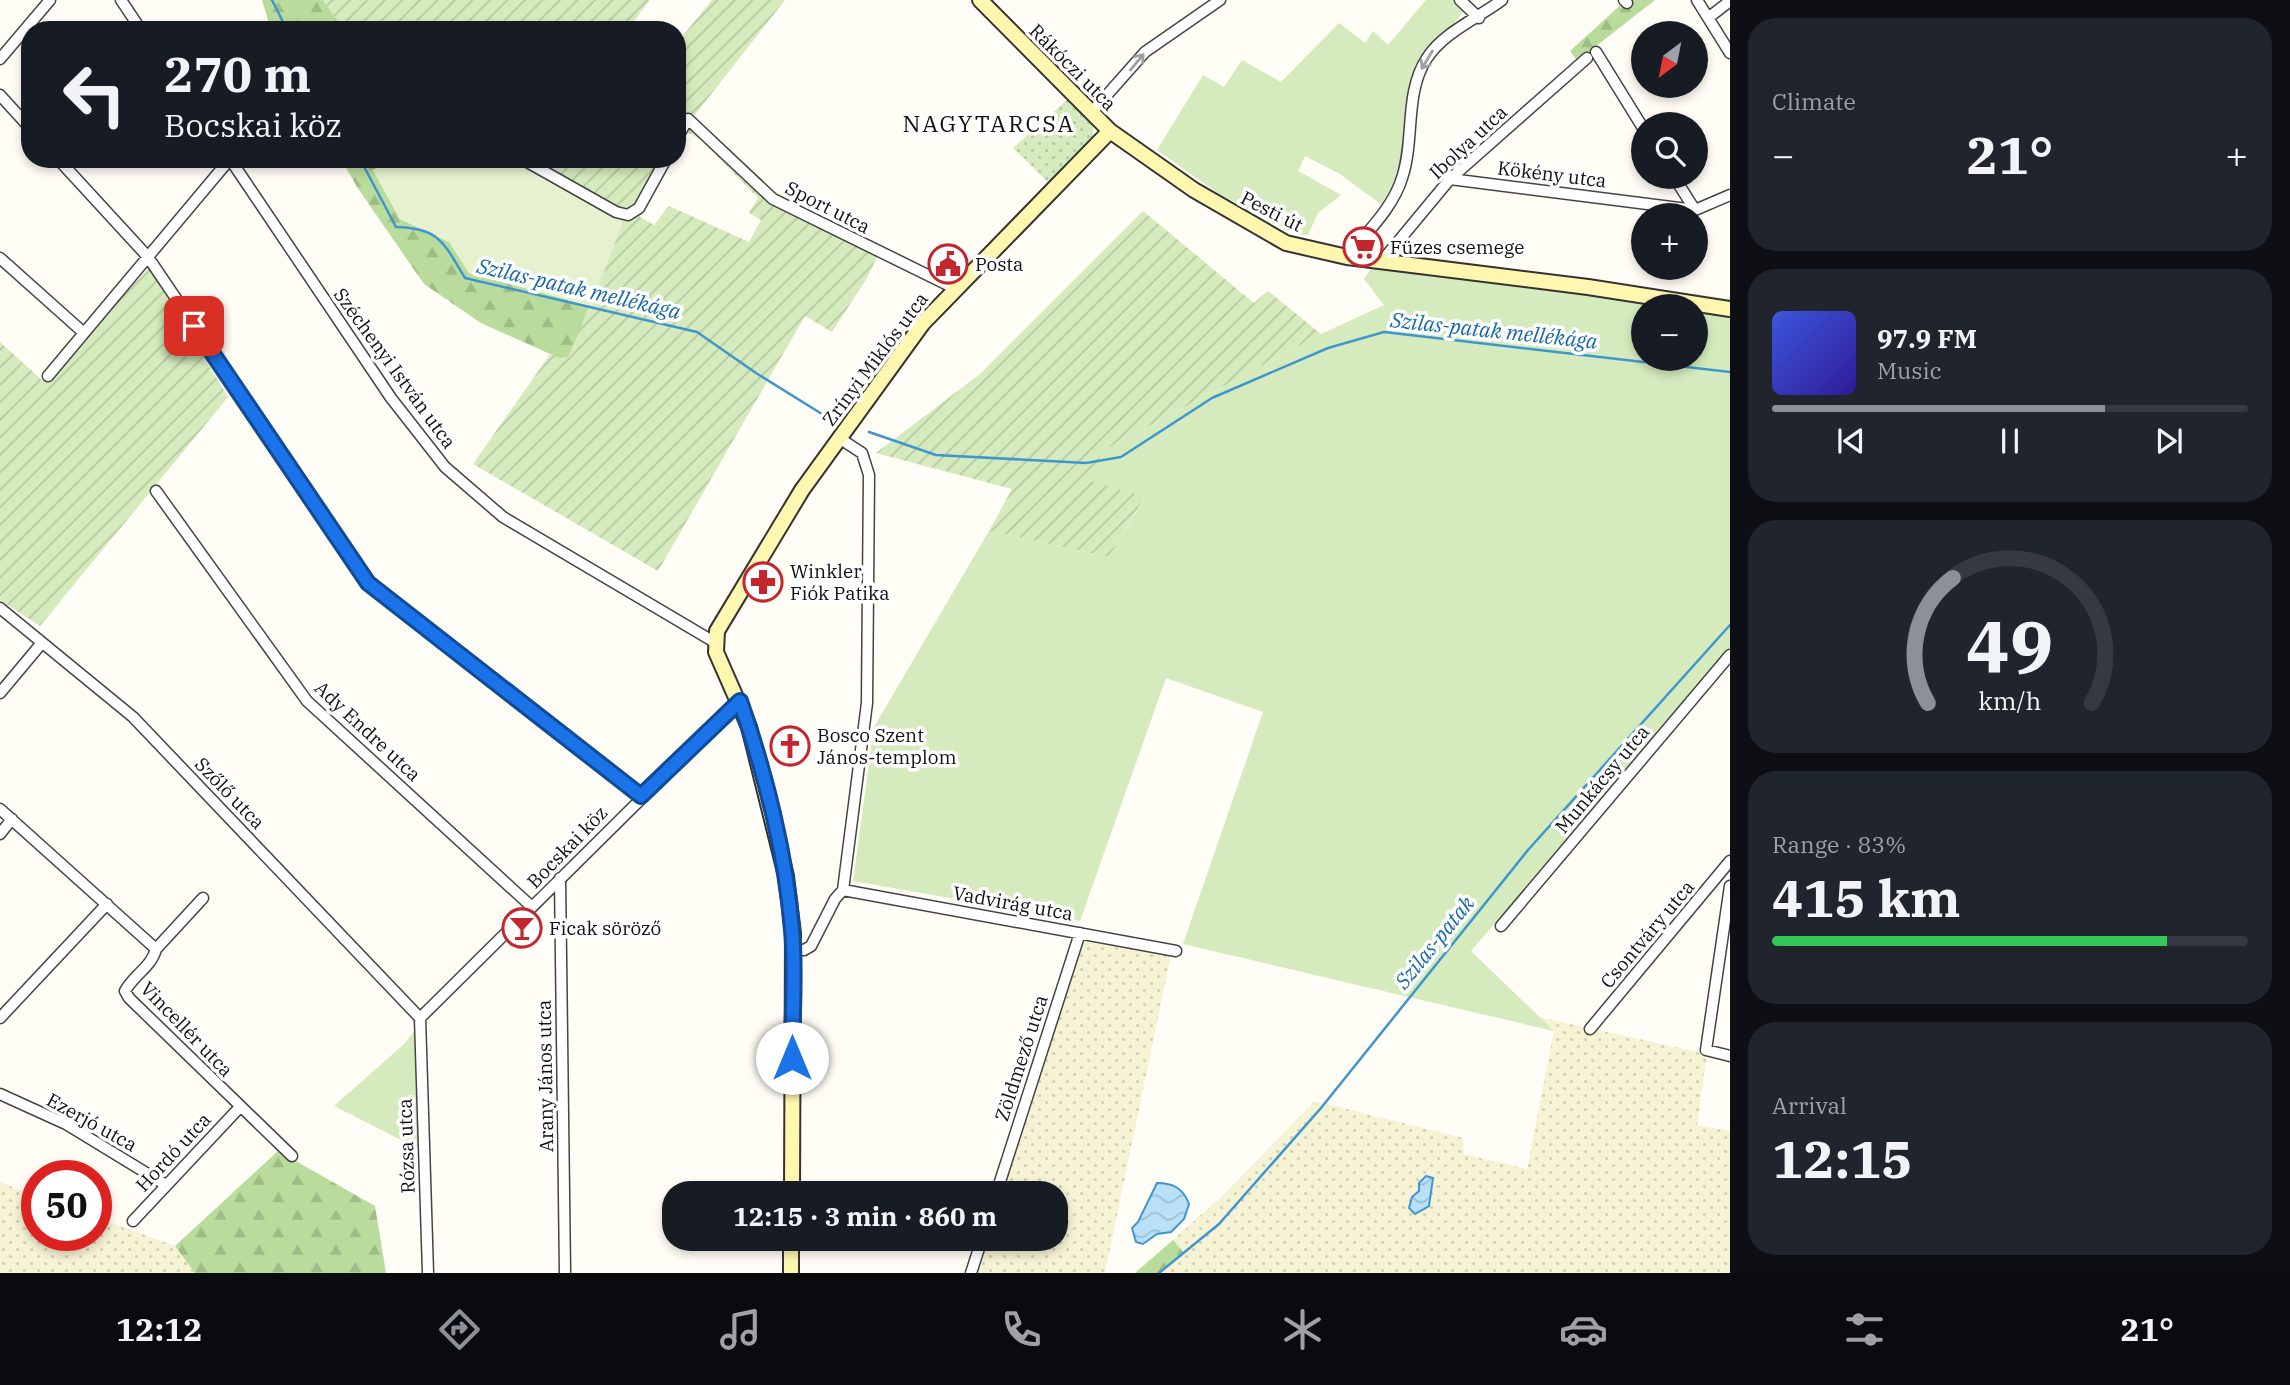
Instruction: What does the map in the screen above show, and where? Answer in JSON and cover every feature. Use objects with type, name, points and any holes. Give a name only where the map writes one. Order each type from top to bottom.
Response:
[{"type":"main road","name":"Rákóczi utca","points":[[980,0],[1110,131]]},
{"type":"main road","name":"Pesti út","points":[[1110,131],[1194,190],[1286,243],[1347,257],[1601,288],[1730,309]]},
{"type":"main road","name":"Zrínyi Miklós utca","points":[[716,643],[717,631],[731,606],[803,490],[923,323],[954,288],[1110,131]]},
{"type":"main road","points":[[716,643],[719,661],[740,701],[761,772],[786,876],[793,950],[792,1181]]},
{"type":"main road","points":[[791,1273],[792,1251]]},
{"type":"street","points":[[32,21],[50,0]]},
{"type":"street","points":[[121,0],[135,21]]},
{"type":"street","points":[[1091,113],[1145,52],[1220,0]]},
{"type":"street","points":[[1460,0],[1479,18]]},
{"type":"street","points":[[1347,257],[1389,205],[1402,179],[1413,102],[1426,59],[1441,41],[1503,0]]},
{"type":"street","points":[[1697,0],[1730,53]]},
{"type":"street","points":[[1708,18],[1730,1]]},
{"type":"street","points":[[0,59],[21,34]]},
{"type":"street","name":"Ibolya utca","points":[[1382,261],[1450,179],[1591,55],[1632,112]]},
{"type":"street","points":[[0,95],[21,118]]},
{"type":"street","name":"Sport utca","points":[[686,122],[688,119],[773,199],[954,288]]},
{"type":"street","points":[[66,168],[148,257],[368,583],[641,796]]},
{"type":"street","points":[[48,376],[222,168]]},
{"type":"street","name":"Széchenyi István utca","points":[[236,168],[391,398],[445,467],[503,517],[716,643]]},
{"type":"street","points":[[538,168],[616,212],[628,215],[639,208],[661,168]]},
{"type":"street","name":"Kökény utca","points":[[1450,179],[1640,203]]},
{"type":"street","points":[[1708,204],[1730,195]]},
{"type":"street","points":[[0,258],[84,333]]},
{"type":"street","points":[[793,950],[804,950],[811,946],[835,899],[843,890],[867,703],[869,475],[862,453],[841,435]]},
{"type":"street","name":"Ady Endre utca","points":[[156,491],[307,701],[532,907]]},
{"type":"street","name":"Szőlő utca","points":[[0,608],[133,717],[420,1018]]},
{"type":"street","points":[[0,693],[41,644]]},
{"type":"street","name":"Munkácsy utca","points":[[1501,926],[1728,660]]},
{"type":"street","name":"Bocskai köz","points":[[420,1018],[641,796],[740,701]]},
{"type":"street","name":"Vincellér utca","points":[[0,809],[156,950],[154,957],[125,991],[129,998],[292,1156]]},
{"type":"street","points":[[0,834],[12,820]]},
{"type":"street","name":"Csontváry utca","points":[[1590,1029],[1730,861]]},
{"type":"street","name":"Arany János utca","points":[[560,878],[565,1273]]},
{"type":"street","points":[[1730,886],[1706,1050],[1730,1056]]},
{"type":"street","name":"Vadvirág utca","points":[[843,890],[1176,951]]},
{"type":"street","points":[[156,950],[203,898]]},
{"type":"street","points":[[0,1018],[107,904]]},
{"type":"street","name":"Zöldmező utca","points":[[1000,1181],[1080,933]]},
{"type":"street","name":"Rózsa utca","points":[[420,1018],[428,1273]]},
{"type":"street","name":"Ezerjó utca","points":[[0,1094],[66,1124],[166,1185]]},
{"type":"street","name":"Hordó utca","points":[[132,1221],[240,1107]]},
{"type":"street","points":[[971,1273],[978,1251]]},
{"type":"shaded area","points":[[1084,938],[1171,955],[1105,1273],[975,1273],[982,1251],[1068,1251],[1068,1181],[1005,1181]]},
{"type":"shaded area","points":[[1539,1017],[1707,1054],[1697,1125],[1730,1131],[1730,1273],[1160,1273],[1183,1253],[1173,1240],[1223,1195],[1315,1101],[1463,1138],[1464,1154],[1527,1169],[1554,1031]]},
{"type":"shaded area","points":[[0,1182],[21,1191],[21,1251],[112,1251],[112,1223],[175,1246],[195,1273],[0,1273]]},
{"type":"green space","points":[[262,0],[323,0],[338,21],[268,21]]},
{"type":"green space","points":[[323,0],[650,0],[634,21],[338,21]]},
{"type":"green space","points":[[712,0],[785,0],[694,116],[770,189],[882,247],[867,278],[832,332],[805,316],[658,571],[473,464],[551,353],[559,358],[569,357],[626,211],[547,168],[667,168],[640,217],[654,225],[669,206],[749,242],[761,220],[749,213],[758,198],[701,140],[686,134],[686,32]]},
{"type":"green space","points":[[1426,0],[1455,0],[1465,9],[1419,69],[1400,179],[1383,206],[1340,174],[1305,156],[1298,171],[1341,195],[1318,213],[1308,235],[1296,234],[1219,194],[1157,150],[1203,75],[1224,87],[1242,60],[1281,82],[1339,23],[1365,43],[1373,31],[1388,45]]},
{"type":"green space","points":[[1626,0],[1655,0],[1577,61],[1570,51]]},
{"type":"green space","points":[[1067,100],[1093,126],[1093,138],[1049,183],[1013,148]]},
{"type":"green space","points":[[346,168],[377,168],[373,170],[400,219],[450,242],[469,273],[591,306],[568,358],[559,358],[481,323],[424,284]]},
{"type":"green space","points":[[548,168],[627,211],[591,306],[469,273],[449,242],[400,219],[373,170]]},
{"type":"green space","points":[[1143,211],[1254,303],[1268,291],[1321,334],[1102,451],[1091,481],[1145,497],[1109,557],[989,531],[1012,489],[876,453],[980,374]]},
{"type":"green space","points":[[1383,251],[1694,294],[1631,294],[1631,371],[1708,371],[1708,296],[1730,299],[1730,654],[1471,951],[1554,1031],[1183,944],[1263,712],[1166,678],[1080,921],[853,881],[874,727],[989,531],[1109,557],[1145,498],[1090,481],[1102,451],[1321,334],[1384,305],[1364,279]]},
{"type":"green space","points":[[149,268],[228,397],[40,626],[0,600],[0,342],[43,381]]},
{"type":"green space","points":[[420,1024],[423,1151],[334,1106],[404,1044]]},
{"type":"green space","points":[[278,1151],[375,1206],[386,1273],[195,1273],[175,1246]]},
{"type":"green space","points":[[1173,1240],[1184,1253],[1160,1273],[1135,1273]]},
{"type":"water","points":[[1426,1176],[1433,1178],[1429,1206],[1415,1214],[1409,1208],[1412,1197],[1419,1191],[1419,1183]]},
{"type":"water","points":[[1157,1183],[1173,1185],[1184,1194],[1189,1204],[1184,1219],[1171,1232],[1157,1234],[1143,1244],[1136,1242],[1132,1228],[1138,1222]]},
{"type":"waterway","name":"Szilas-patak mellékága","points":[[272,0],[282,21]]},
{"type":"waterway","name":"Szilas-patak mellékága","points":[[365,168],[396,227],[423,231],[440,240],[465,278],[697,332],[830,419]]},
{"type":"waterway","name":"Szilas-patak mellékága","points":[[869,432],[936,455],[1086,463],[1121,457],[1212,398],[1328,348],[1384,332],[1730,372]]},
{"type":"waterway","name":"Szilas-patak","points":[[1159,1273],[1219,1224],[1321,1108],[1528,850],[1730,625]]},
{"type":"place","name":"Füzes csemege","points":[[1363,247]]},
{"type":"place","name":"Posta","points":[[948,264]]},
{"type":"place","name":"Winkler Fiók Patika","points":[[763,582]]},
{"type":"place","name":"Bosco Szent János-templom","points":[[790,746]]},
{"type":"place","name":"Ficak söröző","points":[[522,928]]},
{"type":"district","name":"NAGYTARCSA","points":[[989,123]]},
{"type":"route","points":[[194,326],[368,583],[641,796],[740,701],[761,772],[786,876],[793,933],[792,1058]]}]
